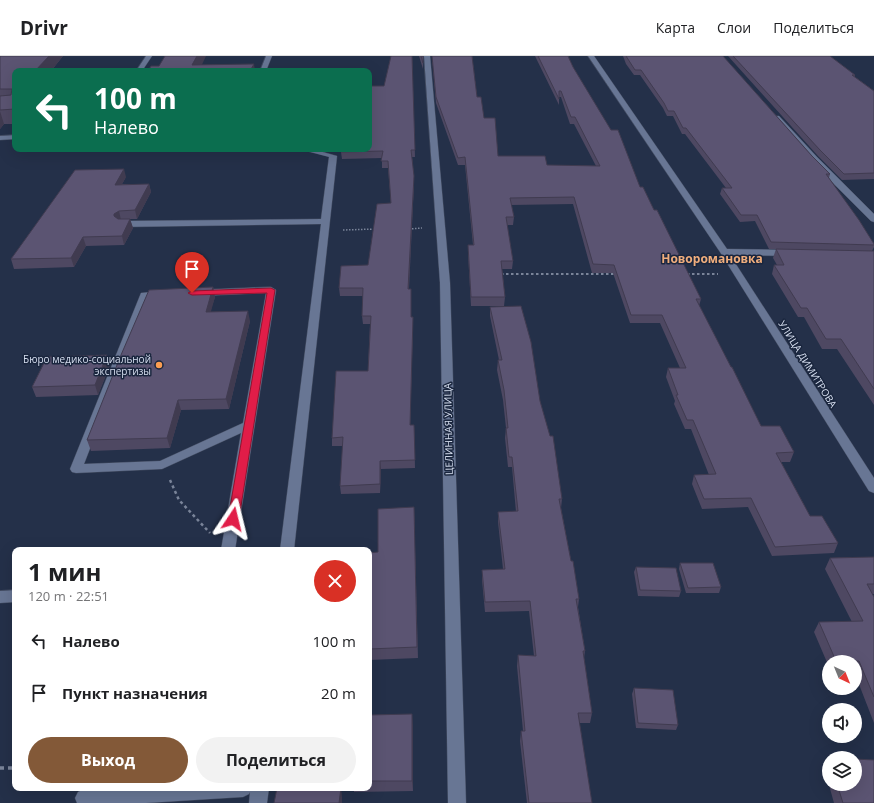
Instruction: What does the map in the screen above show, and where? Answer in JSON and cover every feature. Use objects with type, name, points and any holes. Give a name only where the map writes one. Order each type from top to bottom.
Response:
[{"type":"street","points":[[141,68],[149,56]]},
{"type":"street","points":[[264,68],[269,56]]},
{"type":"street","name":"ЦЕЛИННАЯ УЛИЦА","points":[[427,56],[445,283],[457,803]]},
{"type":"street","name":"УЛИЦА ДИМИТРОВА","points":[[591,56],[724,252],[874,488]]},
{"type":"street","points":[[774,113],[814,159],[874,219]]},
{"type":"street","points":[[0,138],[12,137]]},
{"type":"street","points":[[0,148],[12,137]]},
{"type":"street","points":[[288,547],[332,156],[315,152]]},
{"type":"street","points":[[121,224],[325,226]]},
{"type":"street","points":[[724,252],[803,254]]},
{"type":"street","points":[[229,547],[250,424],[271,290],[144,295],[76,469],[162,465],[250,424]]},
{"type":"street","points":[[0,597],[12,596]]},
{"type":"street","points":[[84,798],[195,791]]},
{"type":"street","points":[[258,803],[260,791]]},
{"type":"path","points":[[325,226],[378,229]]},
{"type":"path","points":[[409,229],[440,228]]},
{"type":"path","points":[[500,274],[619,274]]},
{"type":"path","points":[[682,274],[738,274]]},
{"type":"path","points":[[162,465],[179,500],[211,534]]},
{"type":"path","points":[[0,768],[12,768]]},
{"type":"building","points":[[0,56],[49,56],[38,68],[12,68],[12,89],[0,89]]},
{"type":"building","points":[[165,56],[197,56],[192,65],[254,64],[252,68],[150,68],[151,66],[159,66]]},
{"type":"building","points":[[391,56],[412,56],[415,150],[411,150],[414,176],[408,289],[411,289],[411,317],[413,317],[410,425],[414,425],[415,460],[380,461],[380,484],[340,486],[343,437],[332,438],[336,371],[368,371],[371,316],[362,316],[363,288],[339,288],[341,266],[368,265],[377,204],[391,203],[388,161],[381,161],[383,151],[372,151],[372,86],[384,86]]},
{"type":"building","points":[[432,56],[472,56],[477,97],[481,97],[484,118],[495,118],[498,156],[545,156],[547,165],[600,166],[575,117],[571,117],[561,91],[559,91],[559,99],[538,56],[568,56],[573,67],[611,130],[618,130],[640,187],[643,187],[654,210],[657,210],[701,299],[696,299],[761,426],[780,426],[794,452],[776,453],[810,516],[822,516],[838,543],[775,547],[751,498],[704,499],[694,475],[716,474],[693,420],[687,420],[676,395],[678,395],[668,368],[686,368],[662,315],[631,315],[614,265],[593,264],[574,197],[510,198],[514,217],[506,217],[513,261],[501,261],[505,297],[471,297],[468,245],[474,245],[465,157],[458,158],[436,97]]},
{"type":"building","points":[[626,56],[723,56],[812,156],[830,174],[826,174],[859,220],[874,245],[771,242],[757,215],[741,215],[722,188],[732,188],[686,128],[683,128],[674,111],[668,111],[641,70],[635,70]]},
{"type":"building","points":[[733,56],[830,56],[855,75],[852,75],[874,91],[874,173],[844,174]]},
{"type":"building","points":[[12,89],[12,109],[0,110],[0,96],[11,95]]},
{"type":"building","points":[[124,169],[115,185],[149,184],[135,210],[119,211],[114,214],[114,216],[118,219],[130,219],[122,236],[83,237],[71,258],[11,259],[75,170]]},
{"type":"building","points":[[776,249],[874,251],[874,389],[841,339],[826,339],[807,308],[801,308],[774,265],[784,265]]},
{"type":"building","points":[[213,287],[206,312],[248,311],[226,399],[178,400],[167,438],[87,440],[149,290]]},
{"type":"building","points":[[521,306],[531,342],[540,401],[550,436],[553,436],[562,499],[559,499],[571,561],[573,561],[579,599],[576,599],[585,651],[583,651],[592,713],[578,713],[592,803],[529,803],[521,731],[525,731],[518,655],[536,656],[530,601],[485,602],[482,570],[505,569],[498,512],[518,511],[512,457],[509,457],[504,390],[498,360],[502,360],[490,307]]},
{"type":"building","points":[[107,355],[95,385],[32,387],[47,357]]},
{"type":"building","points":[[414,507],[417,647],[372,649],[372,553],[378,552],[378,509]]},
{"type":"building","points":[[874,557],[874,584],[867,584],[874,597],[874,697],[862,668],[862,655],[833,655],[819,622],[863,621],[830,558]]},
{"type":"building","points":[[680,563],[713,563],[721,587],[688,588]]},
{"type":"building","points":[[636,567],[676,568],[681,591],[640,590]]},
{"type":"building","points":[[634,688],[673,690],[678,725],[638,723]]},
{"type":"building","points":[[412,714],[412,781],[372,781],[372,715]]},
{"type":"building","points":[[862,759],[874,760],[874,803],[843,803],[839,791],[862,791]]},
{"type":"building","points":[[276,791],[341,791],[339,803],[274,803]]},
{"type":"place","name":"Бюро медико-социальной экспертизы","points":[[159,365]]},
{"type":"district","name":"Новоромановка","points":[[712,258]]},
{"type":"route","points":[[192,293],[271,290],[250,424],[233,519]]}]
